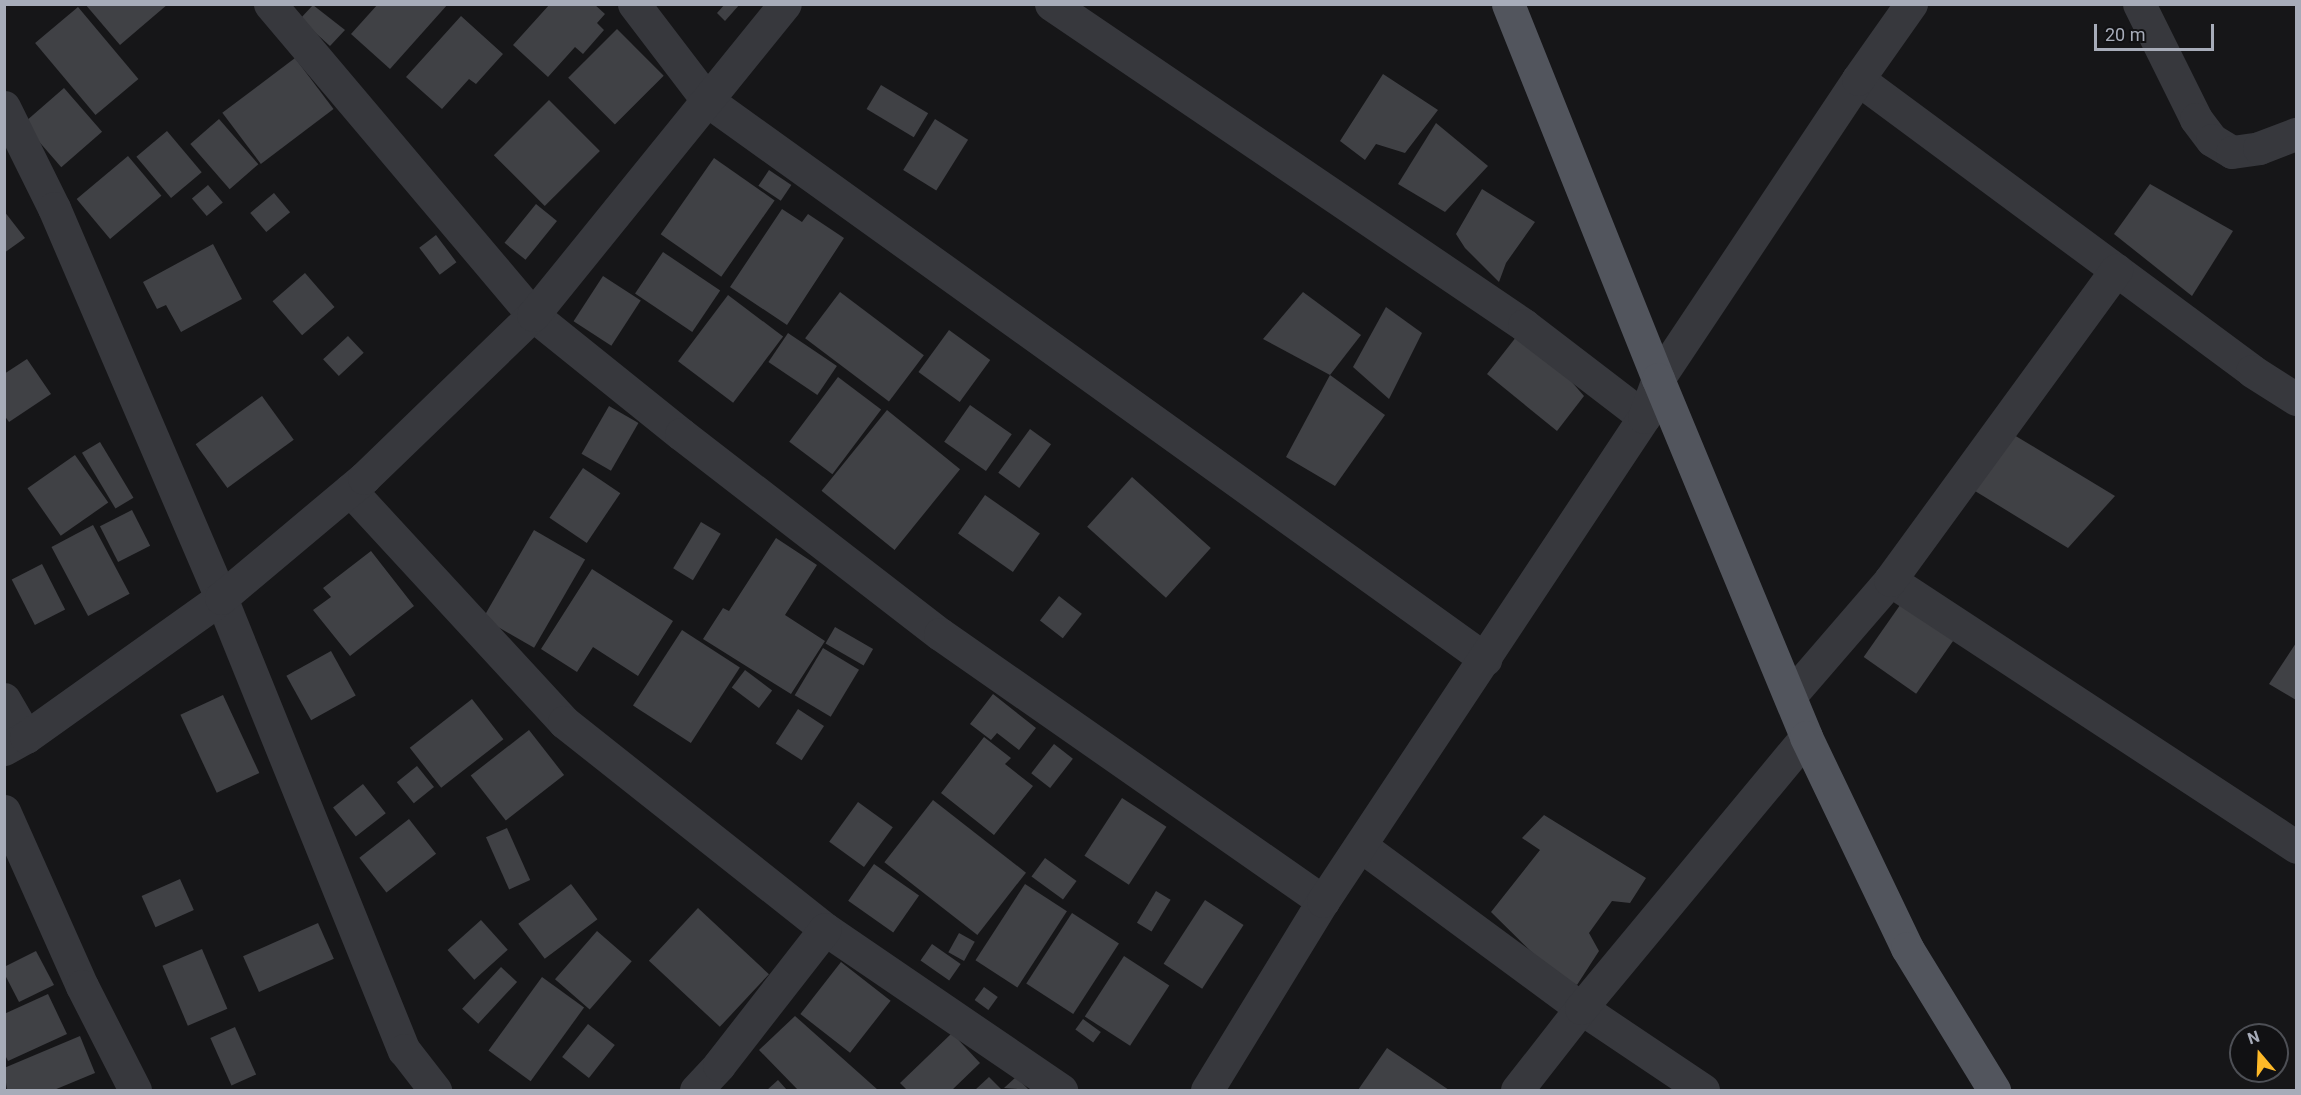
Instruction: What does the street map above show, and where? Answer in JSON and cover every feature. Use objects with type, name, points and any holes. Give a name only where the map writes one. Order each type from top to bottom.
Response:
[{"type":"main road","points":[[1508,4],[1658,379],[1806,737],[1907,948],[1994,1090]]},
{"type":"street","points":[[270,4],[533,315],[690,442],[940,634],[1323,901]]},
{"type":"street","points":[[634,4],[708,101],[1485,659]]},
{"type":"street","points":[[4,699],[15,743],[221,598],[350,490],[533,315],[785,4]]},
{"type":"street","points":[[1051,4],[1524,325],[1644,417]]},
{"type":"street","points":[[1207,1090],[1323,901],[1644,417],[1658,379],[1911,4]]},
{"type":"street","points":[[2139,4],[2196,119],[2212,140],[2232,152],[2259,148],[2296,134]]},
{"type":"street","points":[[1858,80],[2252,371],[2296,399]]},
{"type":"street","points":[[4,107],[54,208],[221,598],[404,1050],[435,1090]]},
{"type":"street","points":[[1790,696],[1890,580],[2116,270]]},
{"type":"street","points":[[350,490],[564,722],[825,929],[1049,1088]]},
{"type":"street","points":[[1890,580],[2296,847]]},
{"type":"street","points":[[1517,1090],[1581,1008],[1806,737]]},
{"type":"street","points":[[4,812],[82,986],[135,1090]]},
{"type":"street","points":[[1361,846],[1581,1008],[1702,1090]]},
{"type":"street","points":[[696,1090],[719,1065],[825,929]]},
{"type":"building","points":[[85,4],[168,4],[120,45]]},
{"type":"building","points":[[378,4],[448,4],[390,69],[351,34]]},
{"type":"building","points":[[550,4],[594,4],[605,14],[597,23],[604,30],[583,54],[575,47],[548,77],[513,45]]},
{"type":"building","points":[[725,4],[740,4],[725,21],[717,13]]},
{"type":"building","points":[[313,5],[345,30],[330,46],[300,19]]},
{"type":"building","points":[[78,7],[138,79],[96,115],[35,43]]},
{"type":"building","points":[[461,16],[503,54],[476,84],[469,79],[442,109],[406,77]]},
{"type":"building","points":[[617,29],[664,76],[615,124],[568,78]]},
{"type":"building","points":[[295,58],[334,109],[261,164],[222,113]]},
{"type":"building","points":[[1383,74],[1438,110],[1405,153],[1376,144],[1365,160],[1340,141]]},
{"type":"building","points":[[881,85],[928,113],[914,137],[867,109]]},
{"type":"building","points":[[64,88],[102,132],[61,167],[23,123]]},
{"type":"building","points":[[549,100],[600,151],[545,206],[494,155]]},
{"type":"building","points":[[219,119],[258,164],[230,189],[190,144]]},
{"type":"building","points":[[935,119],[968,140],[936,191],[903,170]]},
{"type":"building","points":[[1436,123],[1488,166],[1445,212],[1398,184]]},
{"type":"building","points":[[167,131],[202,172],[171,198],[136,157]]},
{"type":"building","points":[[128,156],[161,196],[110,239],[77,199]]},
{"type":"building","points":[[714,158],[775,200],[721,277],[661,234]]},
{"type":"building","points":[[769,170],[791,185],[781,201],[758,186]]},
{"type":"building","points":[[2150,184],[2233,231],[2192,296],[2114,234]]},
{"type":"building","points":[[208,185],[223,203],[207,216],[192,198]]},
{"type":"building","points":[[1482,189],[1535,222],[1506,263],[1499,282],[1465,248],[1456,234]]},
{"type":"building","points":[[274,193],[290,212],[266,232],[250,213]]},
{"type":"building","points":[[536,204],[557,221],[526,260],[505,243]]},
{"type":"building","points":[[782,209],[802,222],[808,214],[844,238],[787,325],[730,287]]},
{"type":"building","points":[[4,211],[25,238],[4,253]]},
{"type":"building","points":[[436,235],[456,262],[440,275],[419,248]]},
{"type":"building","points":[[213,244],[242,299],[181,332],[166,305],[157,309],[143,282]]},
{"type":"building","points":[[663,252],[720,291],[692,332],[635,293]]},
{"type":"building","points":[[305,273],[335,307],[302,335],[273,301]]},
{"type":"building","points":[[603,276],[641,301],[611,346],[574,321]]},
{"type":"building","points":[[840,292],[924,355],[889,402],[805,338]]},
{"type":"building","points":[[1303,292],[1361,335],[1330,375],[1263,339]]},
{"type":"building","points":[[728,295],[783,337],[733,403],[678,361]]},
{"type":"building","points":[[1386,307],[1422,333],[1389,399],[1353,367]]},
{"type":"building","points":[[1524,327],[1584,396],[1557,431],[1487,374]]},
{"type":"building","points":[[949,330],[990,360],[960,402],[918,372]]},
{"type":"building","points":[[788,333],[837,366],[817,395],[768,362]]},
{"type":"building","points":[[348,336],[364,353],[339,376],[323,359]]},
{"type":"building","points":[[27,359],[51,394],[9,422],[4,415],[4,374]]},
{"type":"building","points":[[1330,375],[1385,415],[1335,486],[1286,457]]},
{"type":"building","points":[[838,377],[881,409],[832,474],[789,442]]},
{"type":"building","points":[[262,396],[294,440],[227,488],[196,444]]},
{"type":"building","points":[[970,405],[1012,434],[986,471],[944,442]]},
{"type":"building","points":[[609,406],[638,423],[611,471],[582,454]]},
{"type":"building","points":[[887,410],[960,469],[895,550],[822,491]]},
{"type":"building","points":[[1030,429],[1051,444],[1019,488],[998,473]]},
{"type":"building","points":[[2014,435],[2115,496],[2068,548],[1975,491]]},
{"type":"building","points":[[100,442],[133,498],[115,509],[82,453]]},
{"type":"building","points":[[75,455],[108,503],[61,536],[27,488]]},
{"type":"building","points":[[583,468],[620,493],[587,543],[549,518]]},
{"type":"building","points":[[1132,477],[1211,548],[1166,598],[1087,527]]},
{"type":"building","points":[[985,495],[1040,533],[1013,572],[958,534]]},
{"type":"building","points":[[132,510],[150,546],[118,562],[100,526]]},
{"type":"building","points":[[701,522],[721,534],[693,580],[673,568]]},
{"type":"building","points":[[93,525],[130,594],[88,616],[52,547]]},
{"type":"building","points":[[534,530],[585,560],[534,648],[483,618]]},
{"type":"building","points":[[776,538],[817,565],[785,615],[825,641],[791,694],[703,639],[723,608],[729,611]]},
{"type":"building","points":[[371,551],[414,606],[350,656],[313,610],[331,597],[323,588]]},
{"type":"building","points":[[42,564],[65,609],[35,625],[12,579]]},
{"type":"building","points":[[592,569],[673,621],[638,676],[593,647],[577,672],[541,649]]},
{"type":"building","points":[[1059,596],[1082,614],[1063,638],[1040,620]]},
{"type":"building","points":[[1905,598],[1957,635],[1916,694],[1864,657]]},
{"type":"building","points":[[835,627],[873,649],[864,665],[826,643]]},
{"type":"building","points":[[682,630],[740,668],[691,743],[633,705]]},
{"type":"building","points":[[2296,643],[2296,700],[2269,684]]},
{"type":"building","points":[[823,648],[859,670],[831,717],[795,695]]},
{"type":"building","points":[[331,651],[356,696],[311,720],[286,676]]},
{"type":"building","points":[[745,670],[772,690],[759,708],[732,688]]},
{"type":"building","points":[[993,694],[1036,728],[1019,750],[997,733],[991,740],[970,724]]},
{"type":"building","points":[[223,695],[259,773],[217,793],[180,715]]},
{"type":"building","points":[[472,699],[503,739],[441,788],[410,748]]},
{"type":"building","points":[[798,709],[824,726],[802,760],[776,743]]},
{"type":"building","points":[[529,730],[564,775],[506,820],[471,776]]},
{"type":"building","points":[[984,737],[1011,758],[1005,764],[1033,786],[994,835],[941,793]]},
{"type":"building","points":[[1054,744],[1073,759],[1050,788],[1031,773]]},
{"type":"building","points":[[417,766],[434,787],[414,803],[397,782]]},
{"type":"building","points":[[363,784],[386,813],[356,837],[333,807]]},
{"type":"building","points":[[1122,798],[1166,827],[1129,885],[1084,856]]},
{"type":"building","points":[[933,800],[1026,873],[977,935],[884,862]]},
{"type":"building","points":[[858,802],[893,827],[864,867],[829,842]]},
{"type":"building","points":[[1544,815],[1646,878],[1630,903],[1612,901],[1589,933],[1599,951],[1577,985],[1554,974],[1491,912],[1540,850],[1522,838]]},
{"type":"building","points":[[409,819],[436,854],[386,892],[359,858]]},
{"type":"building","points":[[507,828],[530,880],[509,889],[486,837]]},
{"type":"building","points":[[1045,858],[1077,881],[1063,900],[1031,877]]},
{"type":"building","points":[[874,864],[919,896],[893,932],[848,901]]},
{"type":"building","points":[[180,879],[194,910],[155,927],[142,896]]},
{"type":"building","points":[[571,884],[597,919],[545,959],[518,924]]},
{"type":"building","points":[[1025,884],[1067,911],[1017,988],[975,960]]},
{"type":"building","points":[[1156,891],[1171,900],[1152,931],[1137,923]]},
{"type":"building","points":[[1205,900],[1244,925],[1202,989],[1164,964]]},
{"type":"building","points":[[698,908],[769,974],[720,1027],[649,961]]},
{"type":"building","points":[[1072,913],[1119,943],[1073,1014],[1026,983]]},
{"type":"building","points":[[481,920],[508,950],[474,980],[448,950]]},
{"type":"building","points":[[318,923],[334,959],[259,992],[243,956]]},
{"type":"building","points":[[597,931],[632,961],[590,1009],[555,979]]},
{"type":"building","points":[[959,933],[975,942],[964,961],[948,952]]},
{"type":"building","points":[[932,944],[961,964],[949,980],[921,960]]},
{"type":"building","points":[[202,949],[227,1009],[188,1026],[162,966]]},
{"type":"building","points":[[36,951],[54,985],[19,1002],[4,973],[4,967]]},
{"type":"building","points":[[1124,956],[1169,985],[1130,1046],[1085,1016]]},
{"type":"building","points":[[841,962],[891,1001],[850,1053],[800,1014]]},
{"type":"building","points":[[501,967],[517,982],[478,1024],[462,1009]]},
{"type":"building","points":[[542,977],[584,1008],[531,1081],[489,1051]]},
{"type":"building","points":[[984,987],[998,997],[988,1010],[975,1000]]},
{"type":"building","points":[[48,994],[67,1034],[8,1061],[4,1053],[4,1014]]},
{"type":"building","points":[[795,1016],[878,1090],[798,1090],[759,1050]]},
{"type":"building","points":[[1083,1019],[1101,1032],[1093,1042],[1075,1030]]},
{"type":"building","points":[[588,1024],[615,1045],[589,1078],[562,1057]]},
{"type":"building","points":[[235,1027],[256,1075],[231,1085],[210,1038]]},
{"type":"building","points":[[952,1033],[980,1063],[952,1090],[907,1090],[900,1083]]},
{"type":"building","points":[[80,1036],[95,1073],[54,1090],[7,1090],[4,1068]]},
{"type":"building","points":[[1387,1048],[1449,1090],[1358,1090]]},
{"type":"building","points":[[989,1077],[1002,1090],[975,1090]]},
{"type":"building","points":[[1016,1077],[1029,1090],[1004,1088]]},
{"type":"building","points":[[778,1080],[787,1090],[767,1090]]}]
